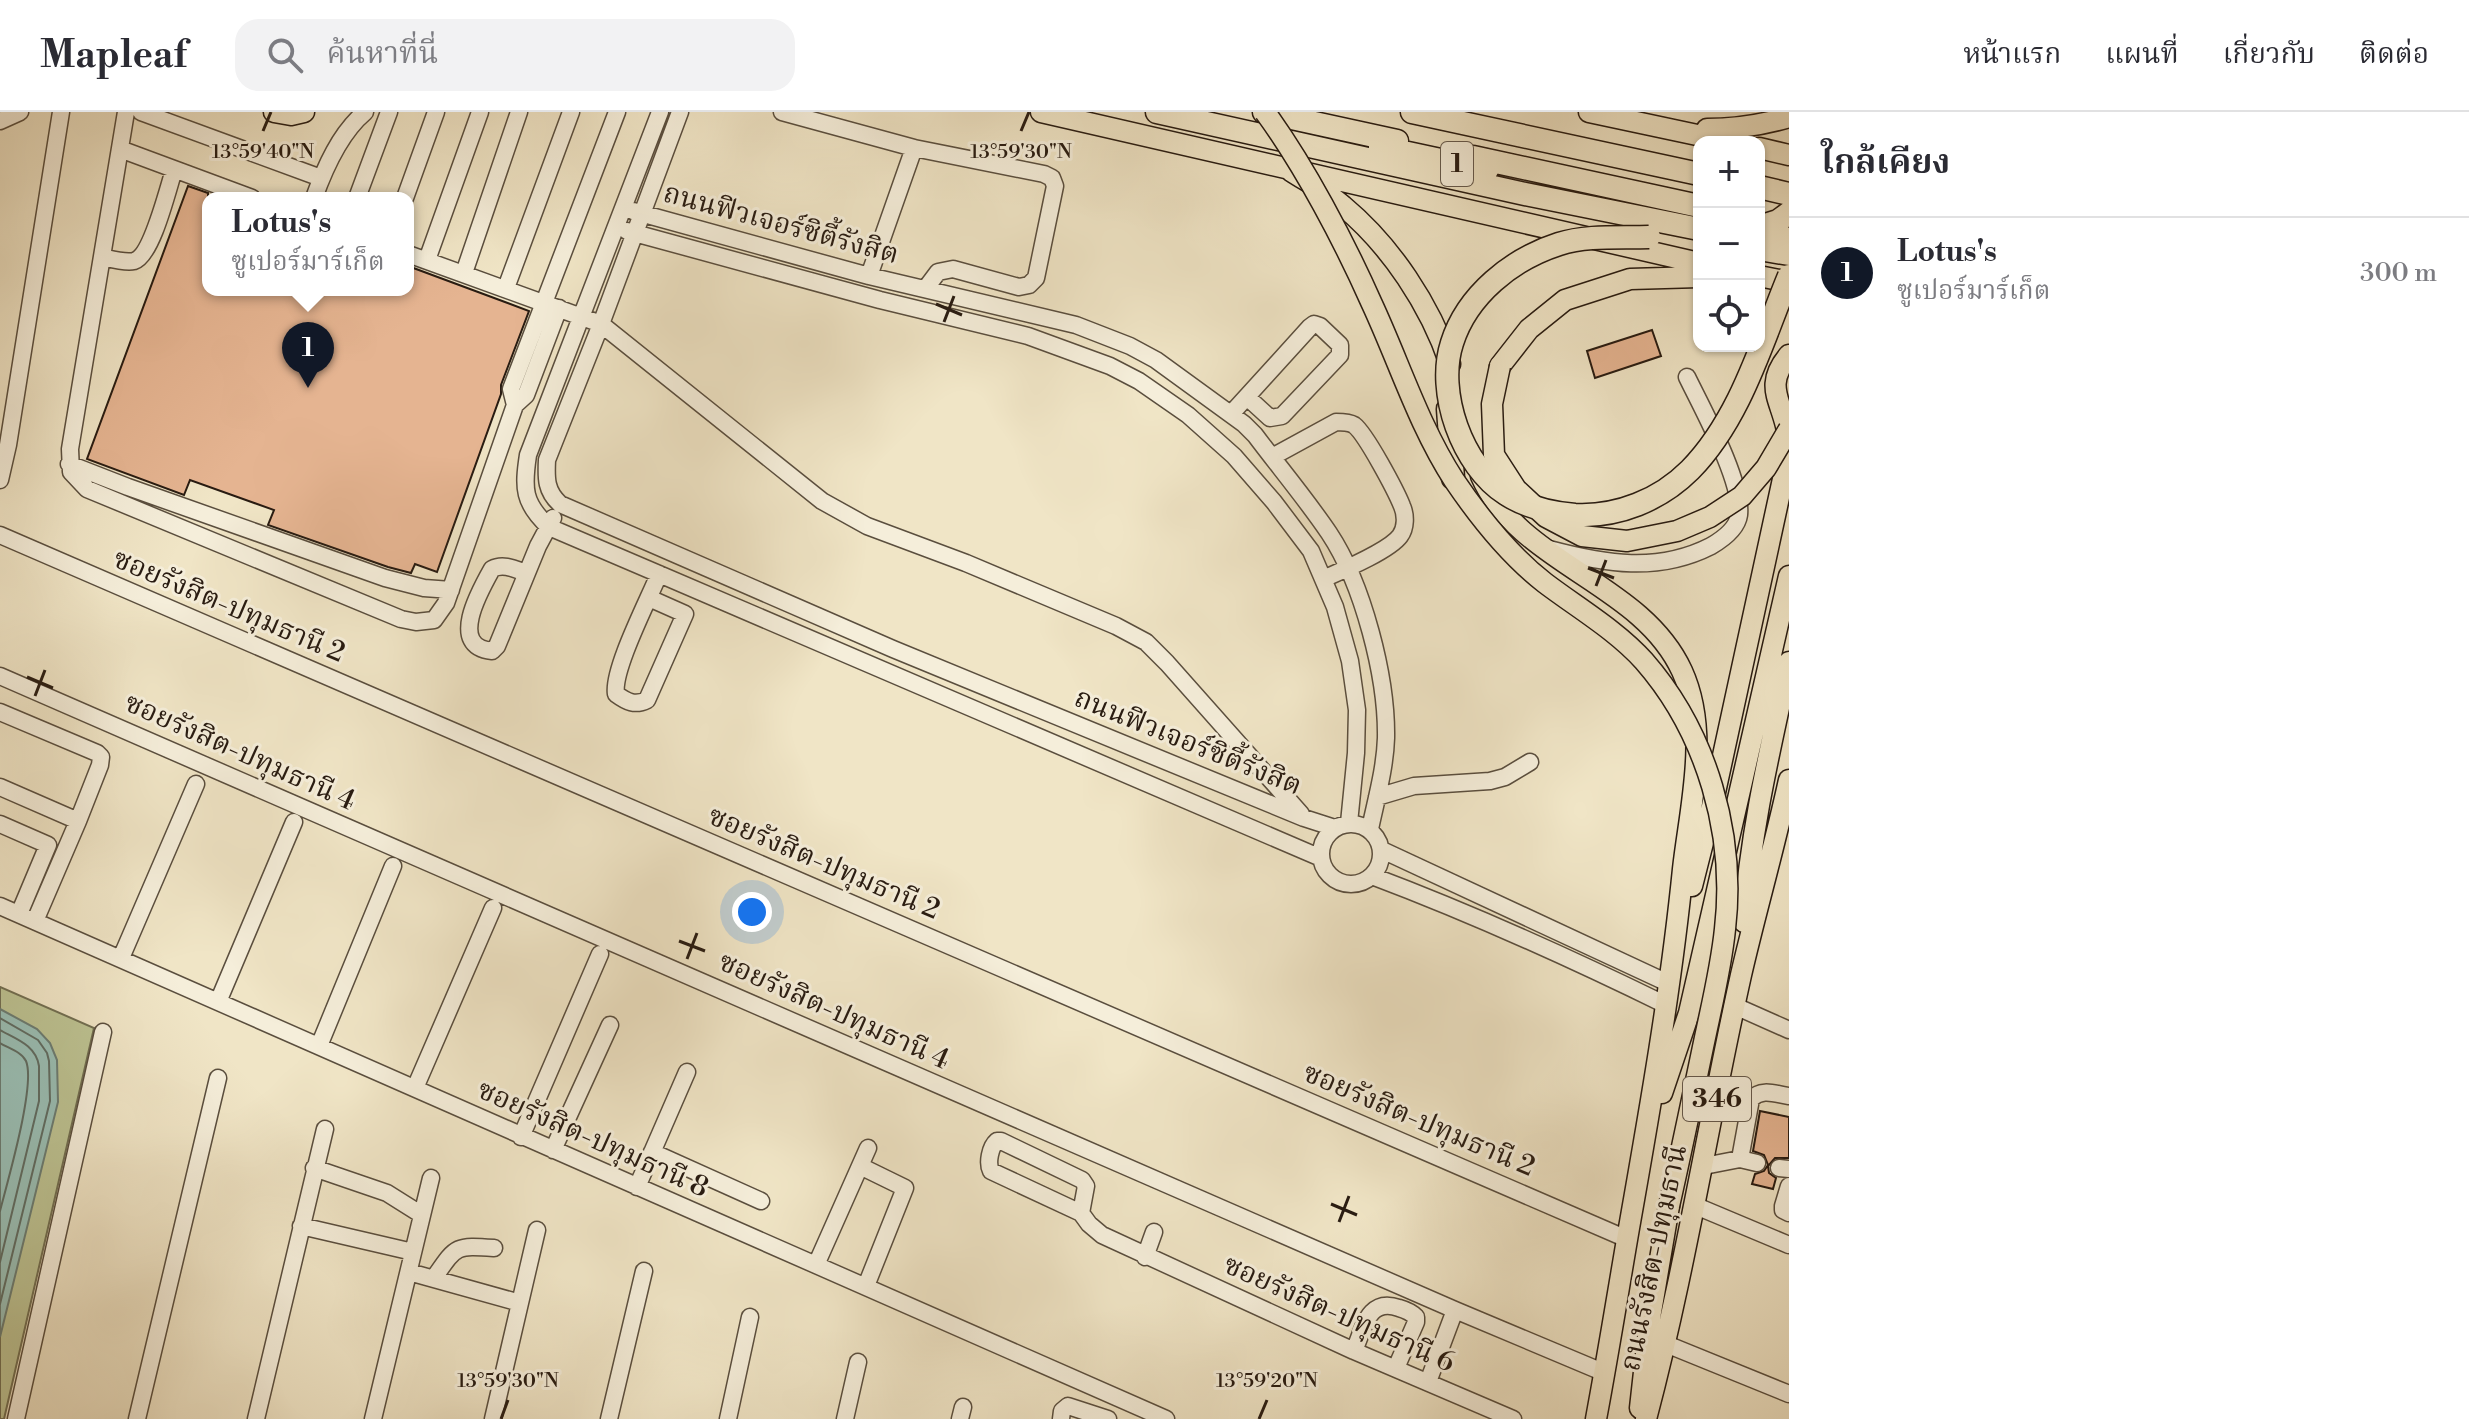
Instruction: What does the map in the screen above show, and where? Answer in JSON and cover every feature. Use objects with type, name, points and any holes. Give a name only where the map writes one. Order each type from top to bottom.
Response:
[{"type":"highway","points":[[1157,112],[1431,174],[1693,228]]},
{"type":"highway","name":"1","points":[[1214,112],[1693,217]]},
{"type":"highway","points":[[1265,112],[1693,205]]},
{"type":"highway","points":[[1412,112],[1693,173]]},
{"type":"highway","name":"1","points":[[1453,112],[1693,163]]},
{"type":"highway","points":[[1765,178],[1789,183]]},
{"type":"highway","points":[[1765,188],[1789,194]]},
{"type":"highway","points":[[1765,227],[1789,213]]},
{"type":"highway","points":[[1765,220],[1789,225]]},
{"type":"highway","points":[[1765,232],[1789,239]]},
{"type":"highway","points":[[1453,478],[1447,396],[1451,344],[1466,312],[1505,271],[1561,243],[1649,237],[1693,241]]},
{"type":"highway","points":[[1765,250],[1789,254]]},
{"type":"highway","points":[[1447,396],[1462,439],[1476,464],[1506,494],[1540,509],[1593,516],[1641,504],[1689,471],[1726,421],[1789,279]]},
{"type":"main road","points":[[274,112],[291,115],[304,112]]},
{"type":"main road","name":"1","points":[[1041,112],[1693,262]]},
{"type":"main road","points":[[1265,112],[1294,156],[1371,301],[1425,426],[1453,478],[1499,539],[1531,570],[1620,638],[1642,659],[1667,691],[1689,728],[1711,782],[1726,853],[1728,899],[1725,929],[1720,966],[1669,1206],[1650,1318],[1639,1419]]},
{"type":"main road","points":[[1589,112],[1703,136]]},
{"type":"main road","points":[[1663,127],[1726,129],[1789,117]]},
{"type":"main road","points":[[1765,149],[1789,155]]},
{"type":"main road","points":[[1291,171],[1360,221],[1414,289],[1445,347],[1471,447],[1485,487],[1510,519],[1646,623],[1666,645],[1682,670],[1690,693],[1695,727],[1695,766],[1675,952]]},
{"type":"main road","points":[[1693,277],[1630,279],[1565,300],[1529,329],[1500,366],[1492,404],[1494,455],[1516,489],[1546,517],[1582,536],[1627,541],[1677,531],[1710,517],[1742,496],[1766,468],[1789,429]]},
{"type":"main road","points":[[1765,277],[1789,279]]},
{"type":"main road","name":"346","points":[[1643,1149],[1675,952],[1711,811],[1788,463],[1789,443],[1776,398],[1776,378],[1781,364],[1789,355]]},
{"type":"main road","points":[[1643,1149],[1689,1013],[1789,576]]},
{"type":"main road","points":[[1741,975],[1754,828],[1789,662]]},
{"type":"main road","name":"ถนนรังสิต-ปทุมธานี","points":[[1646,1419],[1696,1206],[1741,975],[1788,790]]},
{"type":"main road","name":"ถนนรังสิต-ปทุมธานี","points":[[1596,1419],[1643,1149]]},
{"type":"street","points":[[0,121],[20,112]]},
{"type":"street","points":[[0,480],[61,112]]},
{"type":"street","points":[[126,112],[69,464],[75,479],[87,489],[401,619],[416,622],[434,620],[446,603],[515,405],[526,395],[551,305],[617,112]]},
{"type":"street","points":[[141,112],[321,178]]},
{"type":"street","points":[[316,192],[352,123],[365,112]]},
{"type":"street","points":[[359,192],[389,112]]},
{"type":"street","points":[[407,192],[436,112]]},
{"type":"street","points":[[427,260],[480,112]]},
{"type":"street","points":[[464,273],[519,112]]},
{"type":"street","points":[[506,288],[571,112]]},
{"type":"street","name":"ถนนฟิวเจอร์ซิตี้รังสิต","points":[[660,112],[528,455],[524,483],[527,500],[549,527],[1321,858]]},
{"type":"street","name":"ถนนฟิวเจอร์ซิตี้รังสิต","points":[[680,112],[547,460],[549,493],[560,504],[893,649],[1304,818]]},
{"type":"street","points":[[782,112],[914,148],[1052,178],[1055,186],[1036,278],[1029,285],[1019,287],[953,269],[938,272],[926,288]]},
{"type":"street","points":[[869,276],[914,148]]},
{"type":"street","points":[[120,149],[235,192]]},
{"type":"street","points":[[102,257],[132,262],[142,256],[149,245],[174,170]]},
{"type":"street","name":"ถนนฟิวเจอร์ซิตี้รังสิต","points":[[623,208],[869,276],[1076,325],[1130,346],[1156,360],[1231,414],[1255,435],[1272,457],[1330,534],[1349,568],[1374,646],[1385,709],[1384,761],[1370,829]]},
{"type":"street","name":"ถนนฟิวเจอร์ซิตี้รังสิต","points":[[616,227],[880,300],[1028,336],[1110,366],[1139,381],[1188,415],[1234,456],[1274,502],[1311,551],[1335,607],[1350,661],[1357,710],[1356,753],[1342,826],[1324,841],[1321,858],[1327,873],[1341,883],[1357,884],[1372,876],[1477,917],[1666,1005]]},
{"type":"street","points":[[414,256],[601,324]]},
{"type":"street","points":[[1028,336],[1033,313]]},
{"type":"street","name":"ถนนฟิวเจอร์ซิตี้รังสิต","points":[[601,324],[822,501],[867,526],[966,563],[1116,626],[1146,642],[1304,818]]},
{"type":"street","points":[[1231,414],[1310,327],[1314,324],[1320,326],[1340,345],[1340,355],[1282,416],[1270,418],[1255,435]]},
{"type":"street","points":[[1545,547],[1582,557],[1645,565],[1695,554],[1723,540],[1739,514],[1733,475],[1687,377]]},
{"type":"street","points":[[1247,397],[1270,418]]},
{"type":"street","points":[[1272,457],[1336,422],[1347,422],[1365,437],[1404,508],[1405,524],[1400,536],[1349,568],[1323,579]]},
{"type":"street","points":[[69,464],[385,578],[424,588],[451,590]]},
{"type":"street","points":[[526,573],[498,566],[492,569],[469,624],[468,638],[483,651],[492,651],[497,646],[526,573],[560,504]]},
{"type":"street","name":"ซอยรังสิต-ปทุมธานี 2","points":[[0,535],[1627,1239]]},
{"type":"street","points":[[649,598],[685,614],[647,700],[638,704],[625,701],[616,694],[615,686],[619,671],[649,598],[659,574]]},
{"type":"street","points":[[883,671],[893,649]]},
{"type":"street","name":"ซอยรังสิต-ปทุมธานี 4","points":[[0,676],[1605,1373]]},
{"type":"street","points":[[0,712],[101,757],[78,821],[35,921]]},
{"type":"street","points":[[1377,797],[1414,786],[1490,781],[1505,777],[1530,762]]},
{"type":"street","points":[[121,958],[196,784]]},
{"type":"street","points":[[0,787],[78,821]]},
{"type":"street","points":[[1304,818],[1342,826],[1357,823],[1370,829],[1382,850],[1378,869],[1372,876]]},
{"type":"street","points":[[218,1002],[294,822]]},
{"type":"street","points":[[0,824],[48,845],[19,914]]},
{"type":"street","points":[[1382,850],[1670,984]]},
{"type":"street","points":[[319,1046],[393,866]]},
{"type":"street","name":"ซอยรังสิต-ปทุมธานี 8","points":[[0,906],[1166,1419]]},
{"type":"street","points":[[415,1088],[493,908]]},
{"type":"street","points":[[521,1137],[600,954]]},
{"type":"street","points":[[1735,1006],[1789,1030]]},
{"type":"street","points":[[553,1150],[610,1025]]},
{"type":"street","points":[[16,1419],[103,1032]]},
{"type":"street","points":[[637,1187],[687,1072]]},
{"type":"street","points":[[137,1419],[218,1078]]},
{"type":"street","points":[[1740,1159],[1751,1099],[1764,1092],[1789,1096]]},
{"type":"street","points":[[256,1419],[325,1129]]},
{"type":"street","name":"ซอยรังสิต-ปทุมธานี 6","points":[[1081,1213],[1086,1186],[1082,1180],[1001,1141],[993,1145],[991,1171],[1081,1213],[1102,1235],[1354,1351],[1513,1419]]},
{"type":"street","points":[[816,1265],[868,1148]]},
{"type":"street","points":[[652,1152],[761,1201]]},
{"type":"street","points":[[1704,1166],[1740,1159],[1757,1163]]},
{"type":"street","points":[[860,1166],[905,1188],[866,1286]]},
{"type":"street","points":[[314,1168],[387,1193],[422,1215]]},
{"type":"street","points":[[373,1419],[431,1178]]},
{"type":"street","points":[[1789,1186],[1783,1206],[1783,1210],[1789,1213]]},
{"type":"street","points":[[1696,1206],[1789,1245]]},
{"type":"street","points":[[301,1226],[413,1252]]},
{"type":"street","points":[[493,1419],[537,1230]]},
{"type":"street","points":[[1145,1257],[1154,1232]]},
{"type":"street","points":[[434,1278],[458,1248],[494,1248]]},
{"type":"street","points":[[609,1419],[644,1271]]},
{"type":"street","points":[[409,1272],[520,1303]]},
{"type":"street","points":[[1354,1351],[1371,1313],[1377,1307],[1384,1304],[1409,1311],[1416,1317],[1416,1322],[1396,1368]]},
{"type":"street","points":[[1428,1382],[1455,1310]]},
{"type":"street","points":[[728,1419],[750,1317]]},
{"type":"street","points":[[1666,1344],[1789,1394]]},
{"type":"street","points":[[845,1419],[858,1362]]},
{"type":"street","points":[[1061,1419],[1062,1411],[1068,1406],[1108,1419]]},
{"type":"green space","points":[[0,987],[94,1028],[4,1419],[0,1419]]},
{"type":"water","points":[[0,1009],[37,1029],[50,1043],[57,1060],[58,1102],[0,1337]]},
{"type":"building","points":[[188,186],[205,192],[202,192],[202,296],[414,296],[414,268],[529,311],[437,572],[415,564],[411,573],[388,567],[268,525],[274,510],[190,480],[184,495],[87,459]]},
{"type":"building","points":[[1652,330],[1661,356],[1595,378],[1587,351]]},
{"type":"building","points":[[1760,1111],[1789,1117],[1789,1158],[1775,1158],[1768,1166],[1769,1173],[1776,1178],[1773,1189],[1752,1184],[1755,1174],[1764,1171],[1768,1165],[1764,1155],[1753,1151]]},
{"type":"place","name":"Lotus's","points":[[308,388]]}]
